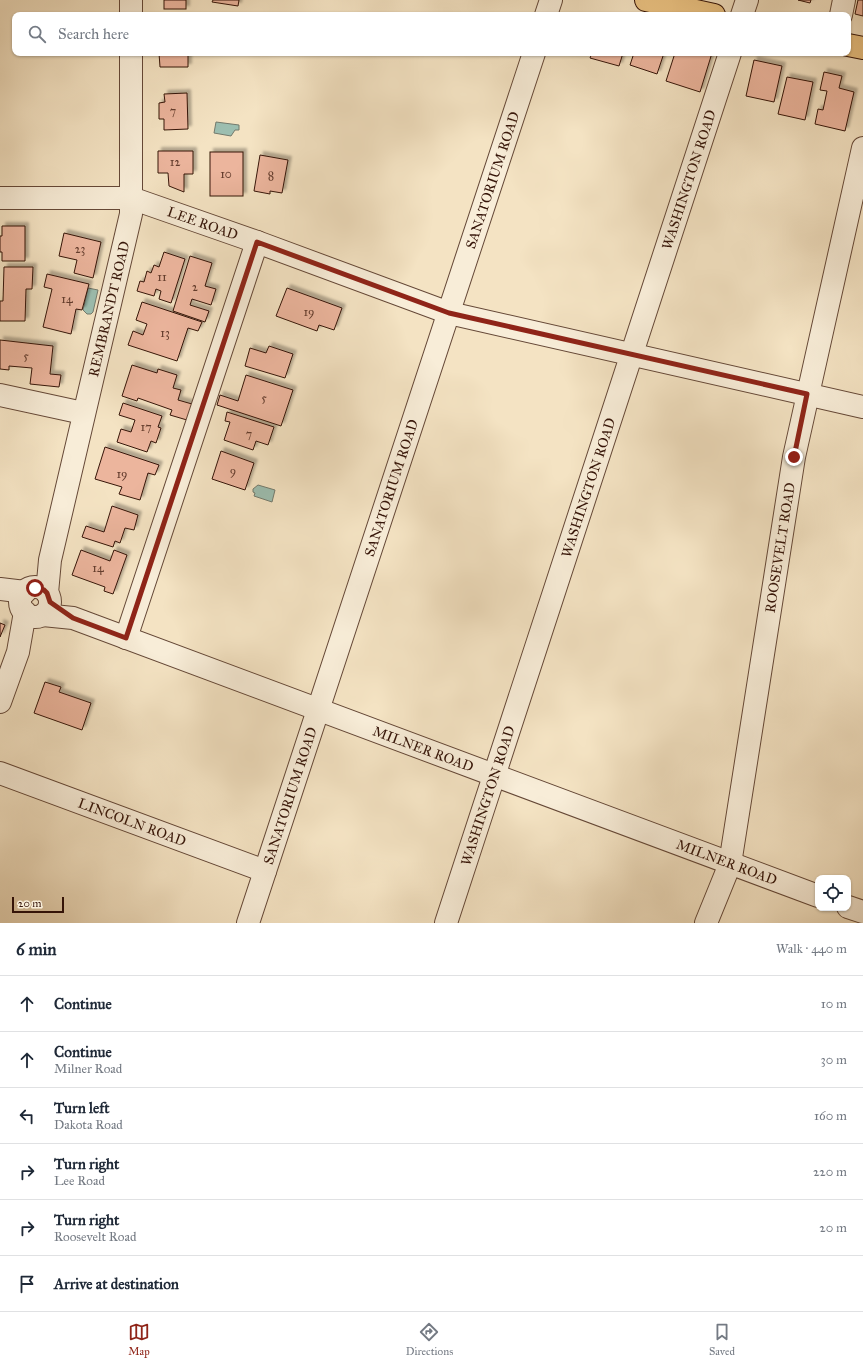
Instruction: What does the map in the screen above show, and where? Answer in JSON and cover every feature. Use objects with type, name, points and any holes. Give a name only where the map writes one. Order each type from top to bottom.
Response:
[{"type":"main road","points":[[646,0],[683,4],[706,12]]},
{"type":"main road","points":[[851,46],[863,48]]},
{"type":"street","points":[[131,0],[131,12]]},
{"type":"street","points":[[547,12],[551,0]]},
{"type":"street","points":[[743,12],[746,0]]},
{"type":"street","points":[[842,12],[844,0]]},
{"type":"street","name":"REMBRANDT ROAD","points":[[0,702],[50,560],[83,414],[130,220],[131,56]]},
{"type":"street","name":"SANATORIUM ROAD","points":[[248,923],[533,56]]},
{"type":"street","name":"WASHINGTON ROAD","points":[[446,923],[729,56]]},
{"type":"street","name":"ROOSEVELT ROAD","points":[[706,923],[730,864],[794,457],[863,148]]},
{"type":"street","name":"LEE ROAD","points":[[0,198],[131,198],[257,242],[449,313],[863,407]]},
{"type":"street","points":[[126,638],[257,242]]},
{"type":"street","points":[[0,395],[83,414]]},
{"type":"street","name":"MILNER ROAD","points":[[0,589],[126,638],[815,895]]},
{"type":"street","name":"MILNER ROAD","points":[[0,594],[35,603]]},
{"type":"street","name":"LINCOLN ROAD","points":[[0,773],[265,871]]},
{"type":"shaded area","points":[[216,122],[239,125],[239,130],[235,130],[231,136],[214,133]]},
{"type":"shaded area","points":[[88,288],[98,290],[93,312],[91,314],[87,314],[83,310]]},
{"type":"shaded area","points":[[258,485],[275,490],[272,502],[254,496],[255,493],[253,492],[253,489]]},
{"type":"building","points":[[164,0],[186,0],[186,9],[164,9]]},
{"type":"building","points":[[213,0],[239,0],[238,6],[212,2]]},
{"type":"building","points":[[798,0],[811,0],[810,3]]},
{"type":"building","points":[[858,0],[863,0],[863,16],[855,14]]},
{"type":"building","points":[[159,56],[188,56],[188,67],[160,67]]},
{"type":"building","points":[[591,56],[622,56],[619,66],[590,58]]},
{"type":"building","points":[[633,56],[663,56],[657,74],[630,65]]},
{"type":"building","points":[[674,56],[711,56],[700,92],[666,81]]},
{"type":"building","points":[[754,60],[782,66],[774,102],[746,96]]},
{"type":"building","points":[[824,72],[842,76],[839,88],[854,92],[845,131],[815,124],[818,109],[823,110],[827,91],[820,90]]},
{"type":"building","points":[[787,77],[813,82],[805,120],[778,114]]},
{"type":"building","points":[[187,93],[188,129],[164,130],[164,119],[159,119],[159,103],[165,102],[164,94]]},
{"type":"building","points":[[158,151],[193,151],[193,174],[184,174],[184,192],[169,186],[168,173],[158,173]]},
{"type":"building","points":[[210,152],[243,152],[243,196],[210,196]]},
{"type":"building","points":[[260,155],[288,160],[282,193],[270,191],[270,194],[254,191]]},
{"type":"building","points":[[2,226],[25,226],[25,261],[2,261],[2,252],[0,252],[0,236],[2,236]]},
{"type":"building","points":[[64,233],[101,242],[93,278],[74,273],[77,260],[59,256]]},
{"type":"building","points":[[164,252],[185,259],[171,303],[159,299],[161,291],[156,289],[154,296],[137,291],[140,281],[144,282],[147,271],[151,273],[154,265],[159,267]]},
{"type":"building","points":[[190,256],[212,263],[205,286],[216,289],[211,305],[192,299],[190,305],[209,311],[205,322],[173,311]]},
{"type":"building","points":[[4,267],[33,267],[32,289],[26,289],[25,321],[0,321],[0,301],[3,301]]},
{"type":"building","points":[[47,274],[89,284],[82,310],[76,309],[71,334],[43,327],[52,289],[44,287]]},
{"type":"building","points":[[287,288],[342,308],[334,330],[319,325],[317,331],[276,316]]},
{"type":"building","points":[[142,302],[202,322],[198,331],[188,328],[177,361],[128,345],[133,331],[143,335],[147,324],[136,320]]},
{"type":"building","points":[[0,340],[53,346],[50,374],[61,375],[59,387],[30,384],[32,368],[9,366],[9,370],[0,369]]},
{"type":"building","points":[[269,346],[293,354],[285,378],[245,366],[250,348],[266,353]]},
{"type":"building","points":[[132,365],[157,373],[158,369],[177,375],[173,388],[181,390],[178,400],[192,404],[187,420],[170,415],[172,410],[138,398],[137,401],[122,396]]},
{"type":"building","points":[[246,375],[293,390],[281,426],[217,405],[220,395],[238,401]]},
{"type":"building","points":[[123,403],[162,416],[158,427],[161,428],[156,443],[151,441],[147,452],[117,442],[121,429],[131,432],[135,420],[119,415]]},
{"type":"building","points":[[227,412],[274,427],[268,445],[256,441],[253,450],[224,440],[230,422],[225,421]]},
{"type":"building","points":[[105,447],[159,465],[155,475],[148,473],[140,500],[119,494],[122,487],[95,479]]},
{"type":"building","points":[[221,451],[254,463],[245,490],[212,479]]},
{"type":"building","points":[[112,506],[138,515],[134,530],[125,528],[120,543],[115,541],[113,547],[82,537],[86,526],[104,532]]},
{"type":"building","points":[[81,550],[110,561],[114,550],[127,555],[113,594],[104,591],[105,587],[72,575]]},
{"type":"building","points":[[0,623],[5,625],[0,637]]},
{"type":"building","points":[[45,682],[61,687],[59,692],[91,703],[82,730],[34,713]]},
{"type":"route","points":[[35,588],[44,590],[47,593],[50,602],[73,618],[126,638],[257,242],[449,313],[807,394],[794,457]]}]
